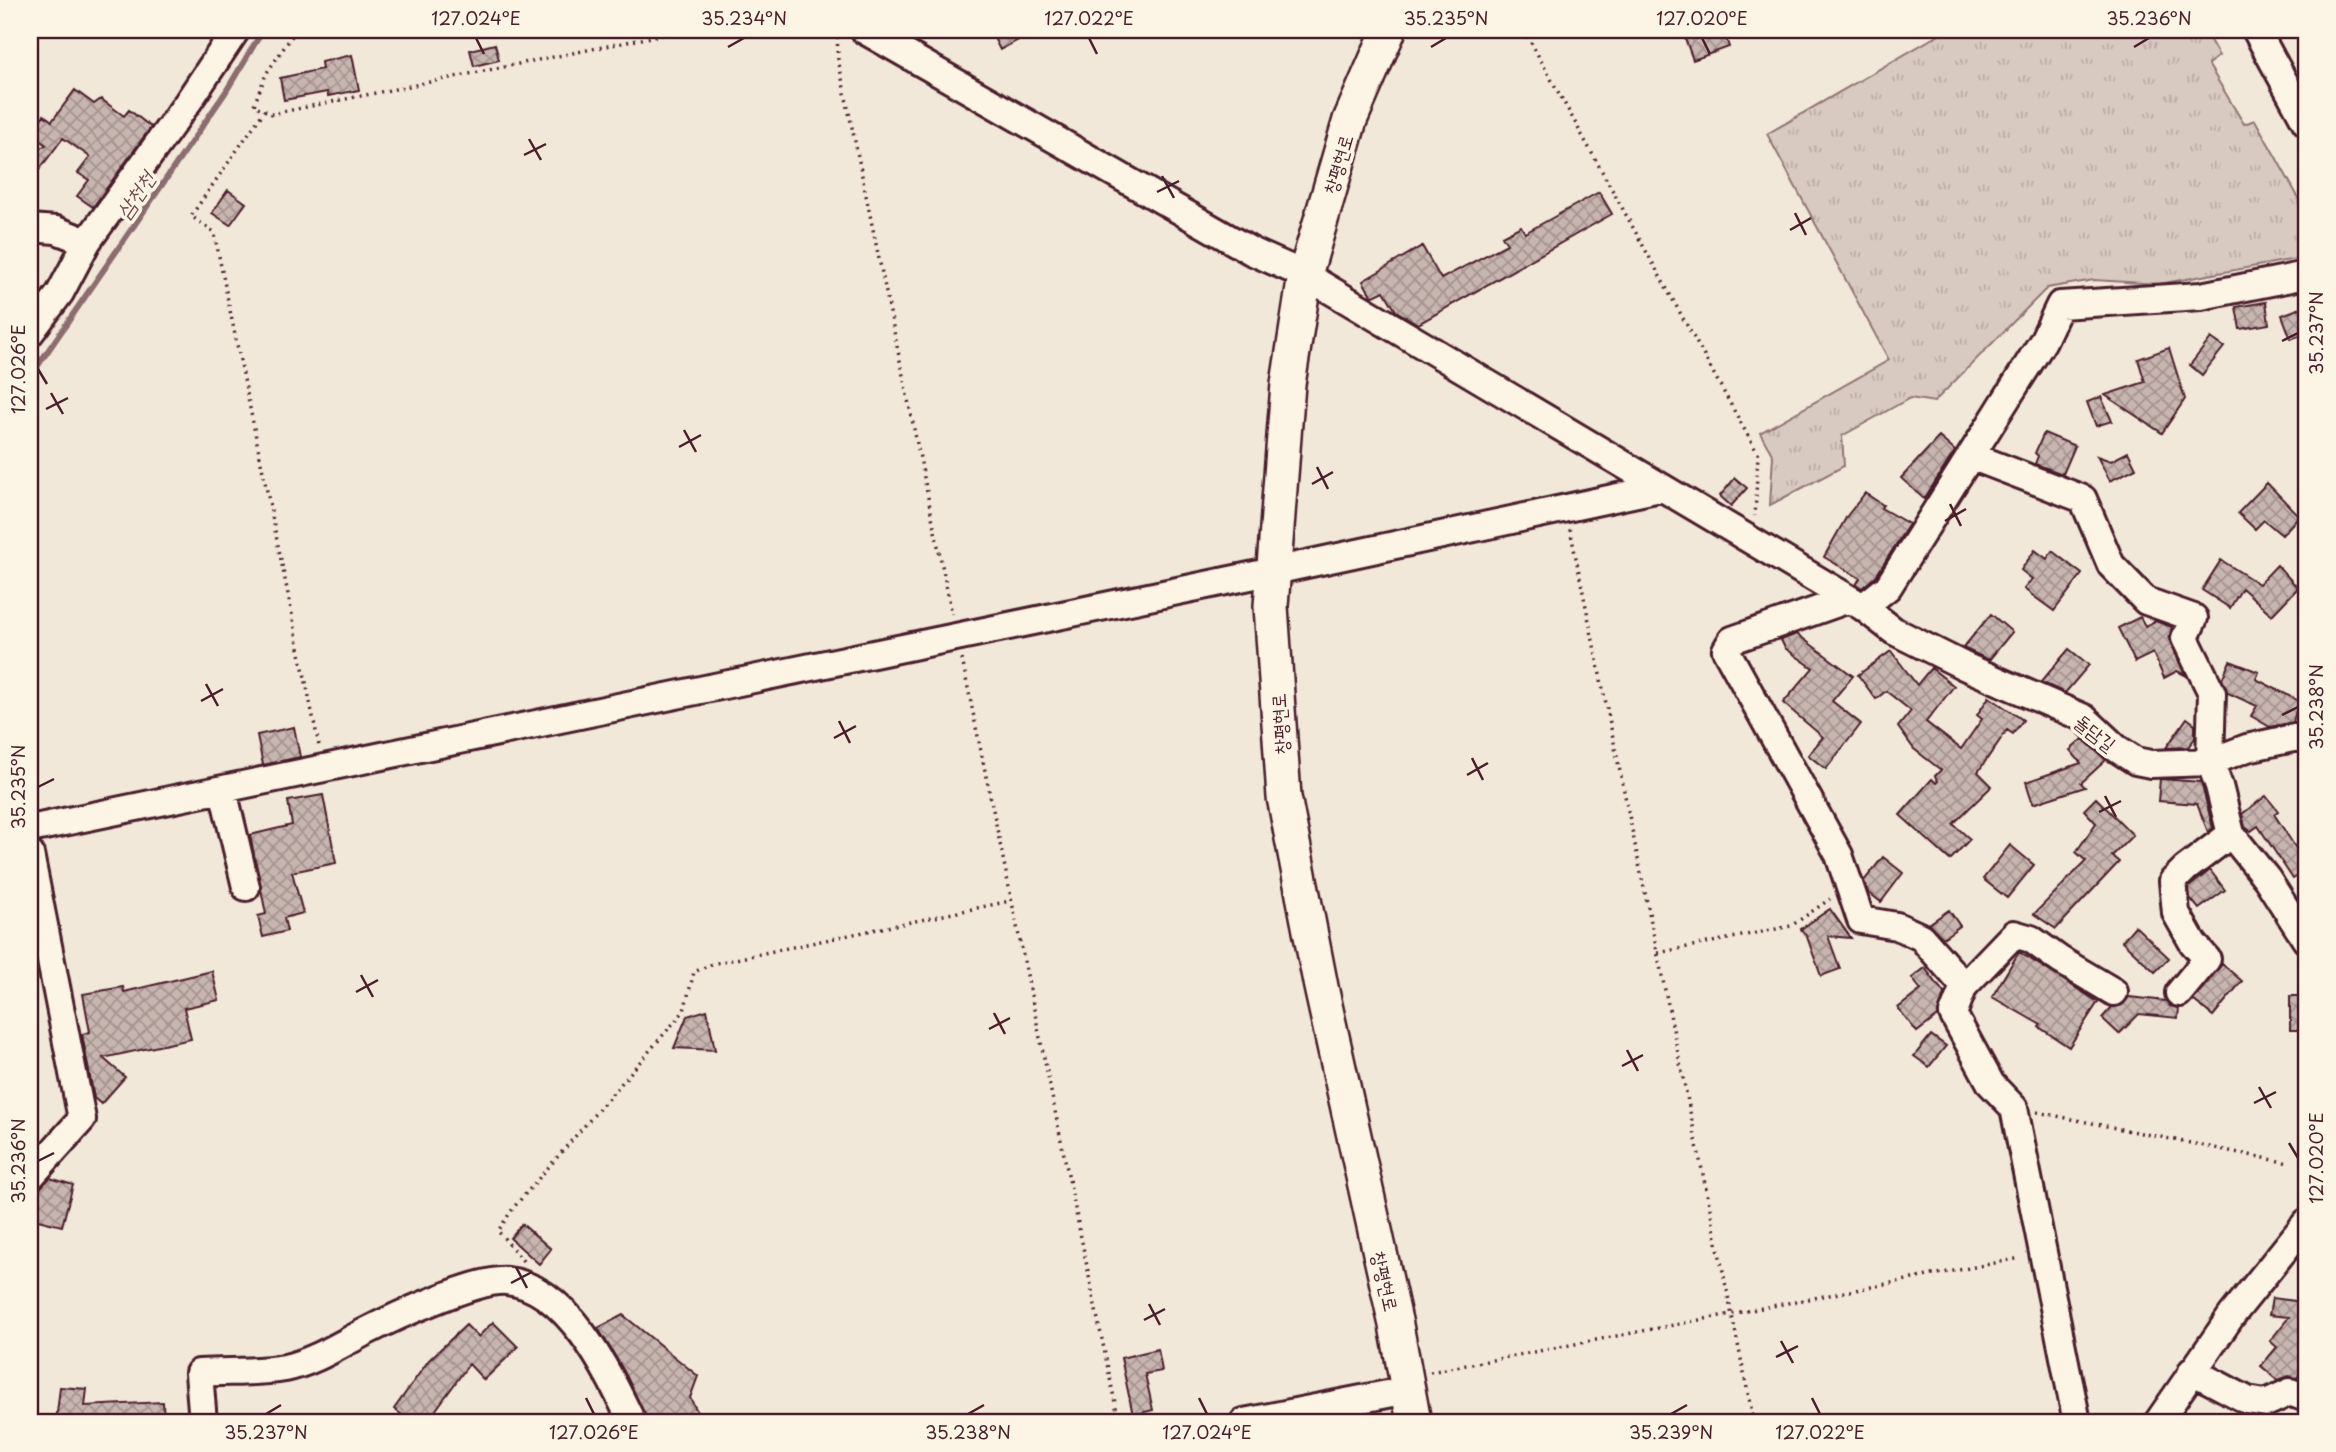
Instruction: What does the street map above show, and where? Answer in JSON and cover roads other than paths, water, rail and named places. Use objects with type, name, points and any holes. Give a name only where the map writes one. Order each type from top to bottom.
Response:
[{"type":"main road","name":"창평현로","points":[[1389,30],[1350,120],[1305,275],[1288,384],[1271,606],[1284,797],[1321,987],[1414,1422]]},
{"type":"street","points":[[30,333],[60,293],[87,243],[236,30]]},
{"type":"street","name":"돌담길","points":[[864,30],[1251,251],[1305,275],[1856,603],[1894,631],[1964,666],[2084,718],[2116,748],[2136,761],[2151,764],[2210,762],[2247,748],[2293,738],[2306,738]]},
{"type":"street","points":[[2256,30],[2306,122]]},
{"type":"street","points":[[30,228],[56,230],[87,243]]},
{"type":"street","points":[[1964,986],[1921,937],[1897,926],[1861,920],[1839,855],[1726,650],[1732,640],[1856,603],[1888,587],[2043,341],[2060,305],[2201,296],[2306,275]]},
{"type":"street","points":[[1971,456],[2083,499],[2111,565],[2146,601],[2194,618],[2185,638],[2212,692],[2210,762],[2231,834],[2267,879],[2306,940]]},
{"type":"street","points":[[30,829],[1274,571],[1660,488]]},
{"type":"street","points":[[223,790],[246,887]]},
{"type":"street","points":[[2179,993],[2207,960],[2193,943],[2176,913],[2173,881],[2231,834]]},
{"type":"street","points":[[30,854],[82,1119],[30,1177]]},
{"type":"street","points":[[2077,1422],[2014,1108],[1991,1084],[1953,1014],[1964,986],[2014,934],[2031,939],[2114,992]]},
{"type":"street","points":[[2158,1422],[2232,1315],[2306,1223]]},
{"type":"street","points":[[203,1422],[199,1373],[285,1368],[314,1358],[369,1329],[461,1290],[487,1282],[506,1280],[537,1290],[559,1305],[606,1371],[632,1422]]},
{"type":"street","points":[[2192,1371],[2247,1400],[2266,1403],[2290,1392],[2306,1398]]},
{"type":"street","points":[[1244,1422],[1407,1384]]},
{"type":"waterway","name":"삼천천","points":[[30,377],[225,93],[263,30]]}]
